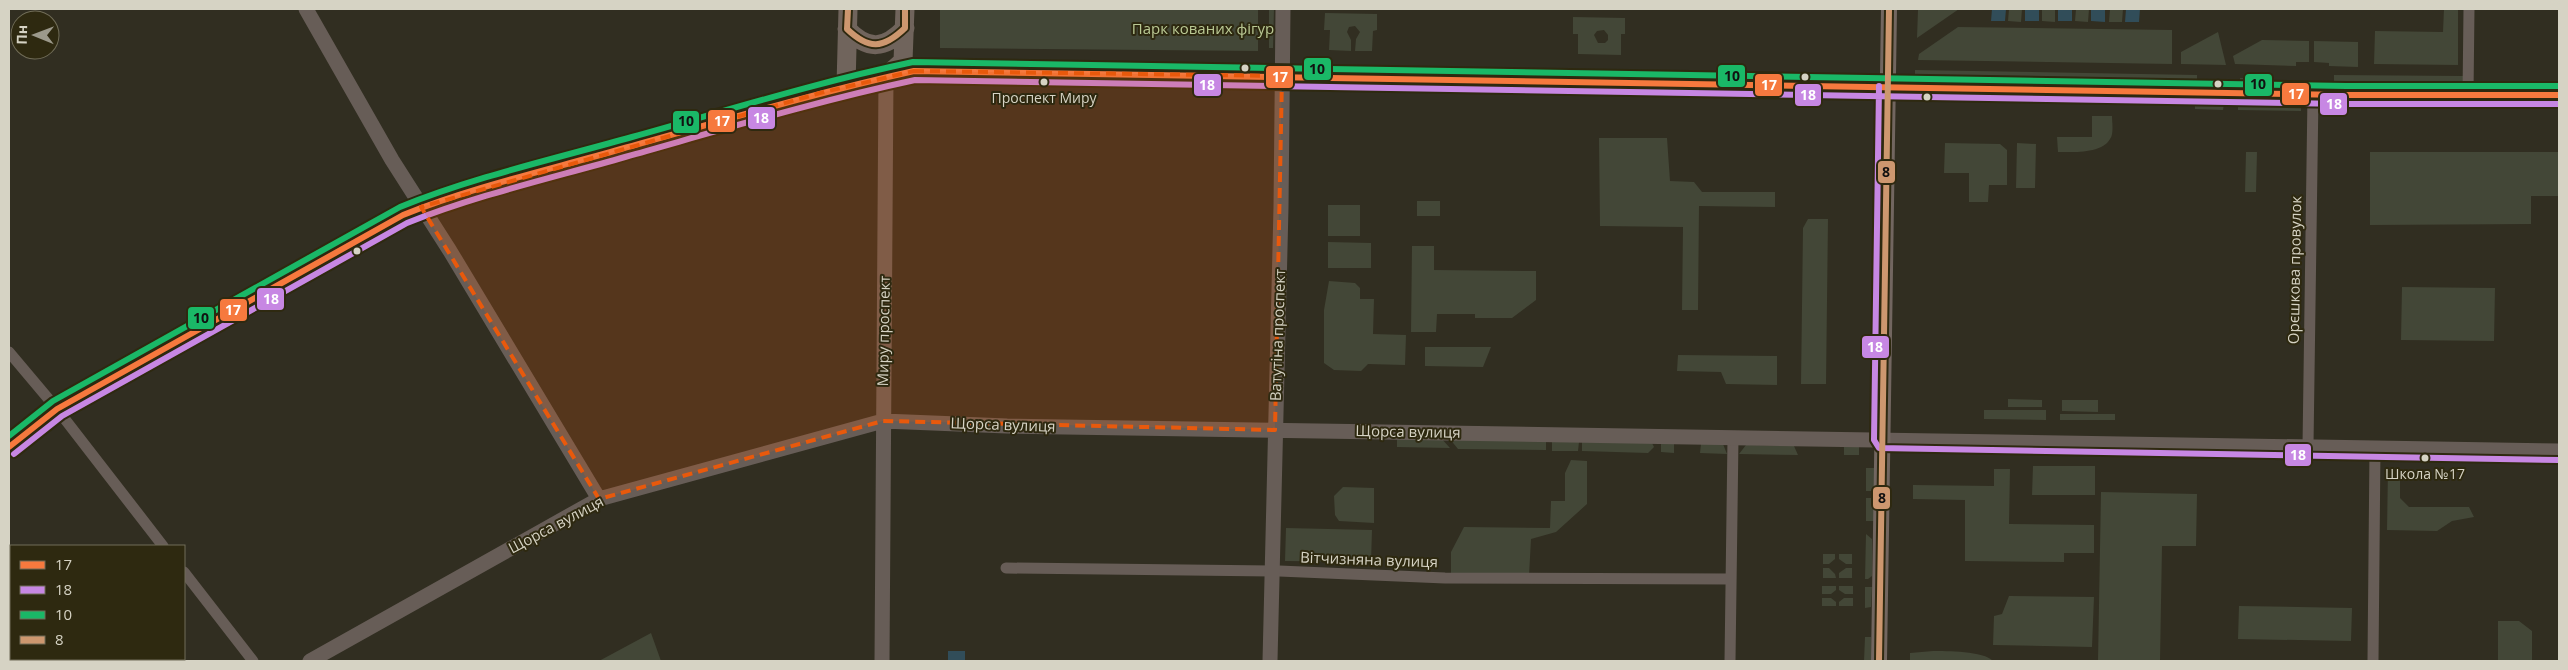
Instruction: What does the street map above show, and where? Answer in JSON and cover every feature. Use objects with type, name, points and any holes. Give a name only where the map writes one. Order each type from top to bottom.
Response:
[{"type":"main road","points":[[846,86],[848,9]]},
{"type":"main road","points":[[886,76],[903,61],[905,9]]},
{"type":"main road","points":[[1879,661],[1889,9]]},
{"type":"main road","points":[[847,29],[857,39],[882,45],[894,40],[904,28]]},
{"type":"main road","points":[[9,447],[57,408],[386,224],[421,207],[846,86],[914,71],[2313,94],[2559,95]]},
{"type":"street","points":[[306,9],[421,207],[450,251],[599,500]]},
{"type":"street","name":"Ватутіна проспект","points":[[1270,661],[1281,208],[1283,9]]},
{"type":"street","points":[[2468,94],[2470,9]]},
{"type":"street","name":"Миру проспект","points":[[882,661],[886,76]]},
{"type":"street","name":"Орєшкова провулок","points":[[2308,446],[2313,94]]},
{"type":"street","points":[[9,352],[57,408],[163,545]]},
{"type":"street","name":"Щорса вулиця","points":[[310,661],[599,500],[883,421],[1008,426],[2559,451]]},
{"type":"street","points":[[1730,661],[1733,438]]},
{"type":"street","points":[[2373,661],[2375,447]]},
{"type":"street","name":"Вітчизняна вулиця","points":[[1006,568],[1272,571],[1446,578],[1731,579]]},
{"type":"street","points":[[185,573],[252,661]]},
{"type":"highlighted area","points":[[914,71],[1282,76],[1275,430],[883,421],[599,499],[421,207],[820,93]]},
{"type":"green space","name":"Парк кованих фігур","points":[[940,9],[1258,9],[1258,51],[940,48]]},
{"type":"green space","points":[[1269,9],[1274,9],[1273,48],[1269,48]]},
{"type":"green space","points":[[1959,9],[1917,38],[1918,10]]},
{"type":"green space","points":[[2009,9],[2022,9],[2021,22],[2008,21]]},
{"type":"green space","points":[[2042,9],[2055,9],[2055,22],[2042,21]]},
{"type":"green space","points":[[2076,9],[2089,9],[2088,22],[2075,21]]},
{"type":"green space","points":[[2110,9],[2123,9],[2122,22],[2109,22]]},
{"type":"green space","points":[[2444,9],[2458,9],[2458,65],[2374,64],[2375,31],[2443,32]]},
{"type":"green space","points":[[1325,13],[1377,14],[1377,30],[1373,31],[1372,51],[1355,51],[1356,39],[1360,32],[1355,26],[1349,27],[1347,32],[1351,40],[1351,51],[1329,50],[1330,30],[1324,30]]},
{"type":"green space","points":[[1573,17],[1625,18],[1625,34],[1621,34],[1621,55],[1578,54],[1578,34],[1573,34]],"holes":[[[1604,30],[1608,35],[1608,40],[1605,43],[1598,43],[1594,35],[1597,31]]]},
{"type":"green space","points":[[1958,27],[2172,30],[2172,64],[1918,60],[1919,54]]},
{"type":"green space","points":[[2218,32],[2226,65],[2181,64],[2181,52]]},
{"type":"green space","points":[[2262,40],[2309,41],[2309,62],[2296,62],[2296,66],[2235,64],[2233,56]]},
{"type":"green space","points":[[2314,41],[2358,42],[2358,67],[2329,66],[2329,63],[2314,62]]},
{"type":"green space","points":[[1915,70],[2197,75],[2197,82],[1915,77]]},
{"type":"green space","points":[[2334,75],[2464,76],[2464,85],[2334,84]]},
{"type":"green space","points":[[2240,78],[2269,79],[2269,84],[2240,84]]},
{"type":"green space","points":[[2195,103],[2224,104],[2223,110],[2195,109]]},
{"type":"green space","points":[[2238,104],[2301,105],[2301,111],[2238,110]]},
{"type":"green space","points":[[2092,116],[2112,116],[2112,134],[2106,144],[2094,150],[2058,152],[2057,137],[2092,137]]},
{"type":"green space","points":[[1599,138],[1667,138],[1670,181],[1694,182],[1702,192],[1775,192],[1775,207],[1699,206],[1698,310],[1682,310],[1683,227],[1600,226]]},
{"type":"green space","points":[[1945,143],[2000,144],[2007,150],[2007,185],[1989,185],[1988,202],[1969,202],[1969,173],[1944,173]]},
{"type":"green space","points":[[2017,143],[2036,144],[2035,188],[2016,188]]},
{"type":"green space","points":[[2246,152],[2257,152],[2256,192],[2245,192]]},
{"type":"green space","points":[[2370,152],[2559,152],[2559,196],[2531,196],[2531,224],[2370,225]]},
{"type":"green space","points":[[1417,201],[1440,201],[1440,216],[1417,216]]},
{"type":"green space","points":[[1328,205],[1360,205],[1360,236],[1328,236]]},
{"type":"green space","points":[[1808,219],[1828,219],[1826,384],[1801,384],[1803,228]]},
{"type":"green space","points":[[1328,242],[1371,243],[1371,268],[1328,268]]},
{"type":"green space","points":[[1412,246],[1434,246],[1434,270],[1536,271],[1536,300],[1512,318],[1475,318],[1475,314],[1437,314],[1436,332],[1411,332]]},
{"type":"green space","points":[[1329,281],[1355,283],[1360,288],[1360,299],[1374,299],[1373,334],[1406,335],[1405,365],[1368,364],[1361,371],[1334,370],[1324,363],[1324,310]]},
{"type":"green space","points":[[2402,287],[2495,288],[2494,341],[2401,340]]},
{"type":"green space","points":[[1425,347],[1491,347],[1483,367],[1425,366]]},
{"type":"green space","points":[[1678,355],[1777,356],[1777,385],[1726,384],[1721,372],[1677,371]]},
{"type":"green space","points":[[2008,399],[2042,400],[2042,407],[2008,407]]},
{"type":"green space","points":[[2062,400],[2098,400],[2098,412],[2062,411]]},
{"type":"green space","points":[[1984,410],[2046,410],[2046,420],[1984,419]]},
{"type":"green space","points":[[2060,414],[2115,414],[2115,420],[2060,420]]},
{"type":"green space","points":[[1397,438],[1441,438],[1450,448],[1397,447]]},
{"type":"green space","points":[[1449,438],[1546,441],[1546,450],[1458,449]]},
{"type":"green space","points":[[1552,441],[1579,442],[1578,451],[1552,451]]},
{"type":"green space","points":[[1582,442],[1652,443],[1654,447],[1648,453],[1582,451]]},
{"type":"green space","points":[[1661,444],[1674,444],[1674,453],[1661,452]]},
{"type":"green space","points":[[1701,444],[1723,444],[1727,454],[1700,453]]},
{"type":"green space","points":[[1746,445],[1794,446],[1798,455],[1739,454]]},
{"type":"green space","points":[[1844,446],[1859,447],[1859,455],[1844,455]]},
{"type":"green space","points":[[1571,460],[1587,461],[1587,504],[1556,532],[1531,539],[1529,576],[1451,575],[1451,552],[1464,527],[1550,528],[1551,501],[1565,501],[1565,473]]},
{"type":"green space","points":[[2033,466],[2095,466],[2095,495],[2032,495]]},
{"type":"green space","points":[[1866,468],[1874,468],[1874,491],[1866,491]]},
{"type":"green space","points":[[1994,469],[2010,469],[2009,524],[2094,525],[2094,553],[2064,553],[2064,562],[1965,561],[1965,500],[1913,499],[1913,485],[1994,486]]},
{"type":"green space","points":[[2388,469],[2400,469],[2400,498],[2409,507],[2469,507],[2474,517],[2452,521],[2437,531],[2387,530]]},
{"type":"green space","points":[[1343,487],[1374,488],[1374,523],[1339,521],[1335,515],[1334,496]]},
{"type":"green space","points":[[2101,492],[2197,494],[2196,546],[2162,546],[2160,661],[2098,661]]},
{"type":"green space","points":[[1866,498],[1874,498],[1874,521],[1866,521]]},
{"type":"green space","points":[[1286,528],[1372,530],[1371,562],[1285,561]]},
{"type":"green space","points":[[1866,534],[1872,539],[1872,576],[1868,579],[1865,579]]},
{"type":"green space","points":[[1823,554],[1835,554],[1835,559],[1829,564],[1823,564]]},
{"type":"green space","points":[[1839,554],[1852,554],[1852,564],[1846,564],[1839,559]]},
{"type":"green space","points":[[1823,568],[1829,568],[1836,578],[1823,578]]},
{"type":"green space","points":[[1846,568],[1852,568],[1852,578],[1839,578],[1839,573]]},
{"type":"green space","points":[[1822,586],[1836,586],[1836,590],[1831,594],[1822,594]]},
{"type":"green space","points":[[1839,586],[1853,586],[1853,594],[1845,594],[1839,590]]},
{"type":"green space","points":[[1865,587],[1872,587],[1871,607],[1865,608]]},
{"type":"green space","points":[[2009,596],[2094,597],[2092,647],[1993,645],[1994,616],[2002,614]]},
{"type":"green space","points":[[1822,598],[1831,598],[1836,602],[1836,606],[1822,606]]},
{"type":"green space","points":[[1844,598],[1853,598],[1853,606],[1839,606],[1839,602]]},
{"type":"green space","points":[[2239,606],[2352,608],[2351,641],[2238,639]]},
{"type":"green space","points":[[2498,621],[2519,621],[2532,631],[2532,661],[2498,661]]},
{"type":"green space","points":[[651,633],[661,661],[599,661]]},
{"type":"green space","points":[[1865,637],[1871,637],[1871,661],[1864,661]]},
{"type":"green space","points":[[1933,651],[1973,653],[1993,661],[1910,661],[1910,653]]},
{"type":"green space","points":[[99,660],[167,661],[100,661]]},
{"type":"water","points":[[1992,9],[2006,9],[2005,21],[1991,21]]},
{"type":"water","points":[[2025,9],[2039,9],[2039,21],[2025,21]]},
{"type":"water","points":[[2058,9],[2072,9],[2072,21],[2058,21]]},
{"type":"water","points":[[2091,9],[2105,9],[2105,22],[2091,21]]},
{"type":"water","points":[[2126,9],[2140,9],[2139,22],[2125,22]]},
{"type":"water","points":[[948,651],[965,651],[965,661],[948,661]]},
{"type":"transit line","name":"8","points":[[848,9],[847,29],[862,41],[876,44],[890,40],[905,28],[905,9]]},
{"type":"transit line","name":"8","points":[[1879,661],[1889,9]]},
{"type":"transit line","name":"10","points":[[9,436],[53,401],[400,207],[456,186],[514,169],[807,88],[913,62],[2346,86],[2559,86]]},
{"type":"transit line","name":"17","points":[[9,447],[57,409],[403,215],[511,179],[803,98],[914,71],[2346,95],[2559,95]]},
{"type":"transit line","name":"18","points":[[14,454],[62,416],[407,223],[515,187],[805,106],[915,80],[2346,104],[2559,104]]},
{"type":"transit line","name":"18","points":[[1879,86],[1874,440],[1879,448],[2559,460]]},
{"type":"place","name":"Проспект Миру","points":[[1044,82]]},
{"type":"place","name":"Школа №17","points":[[2425,458]]}]
